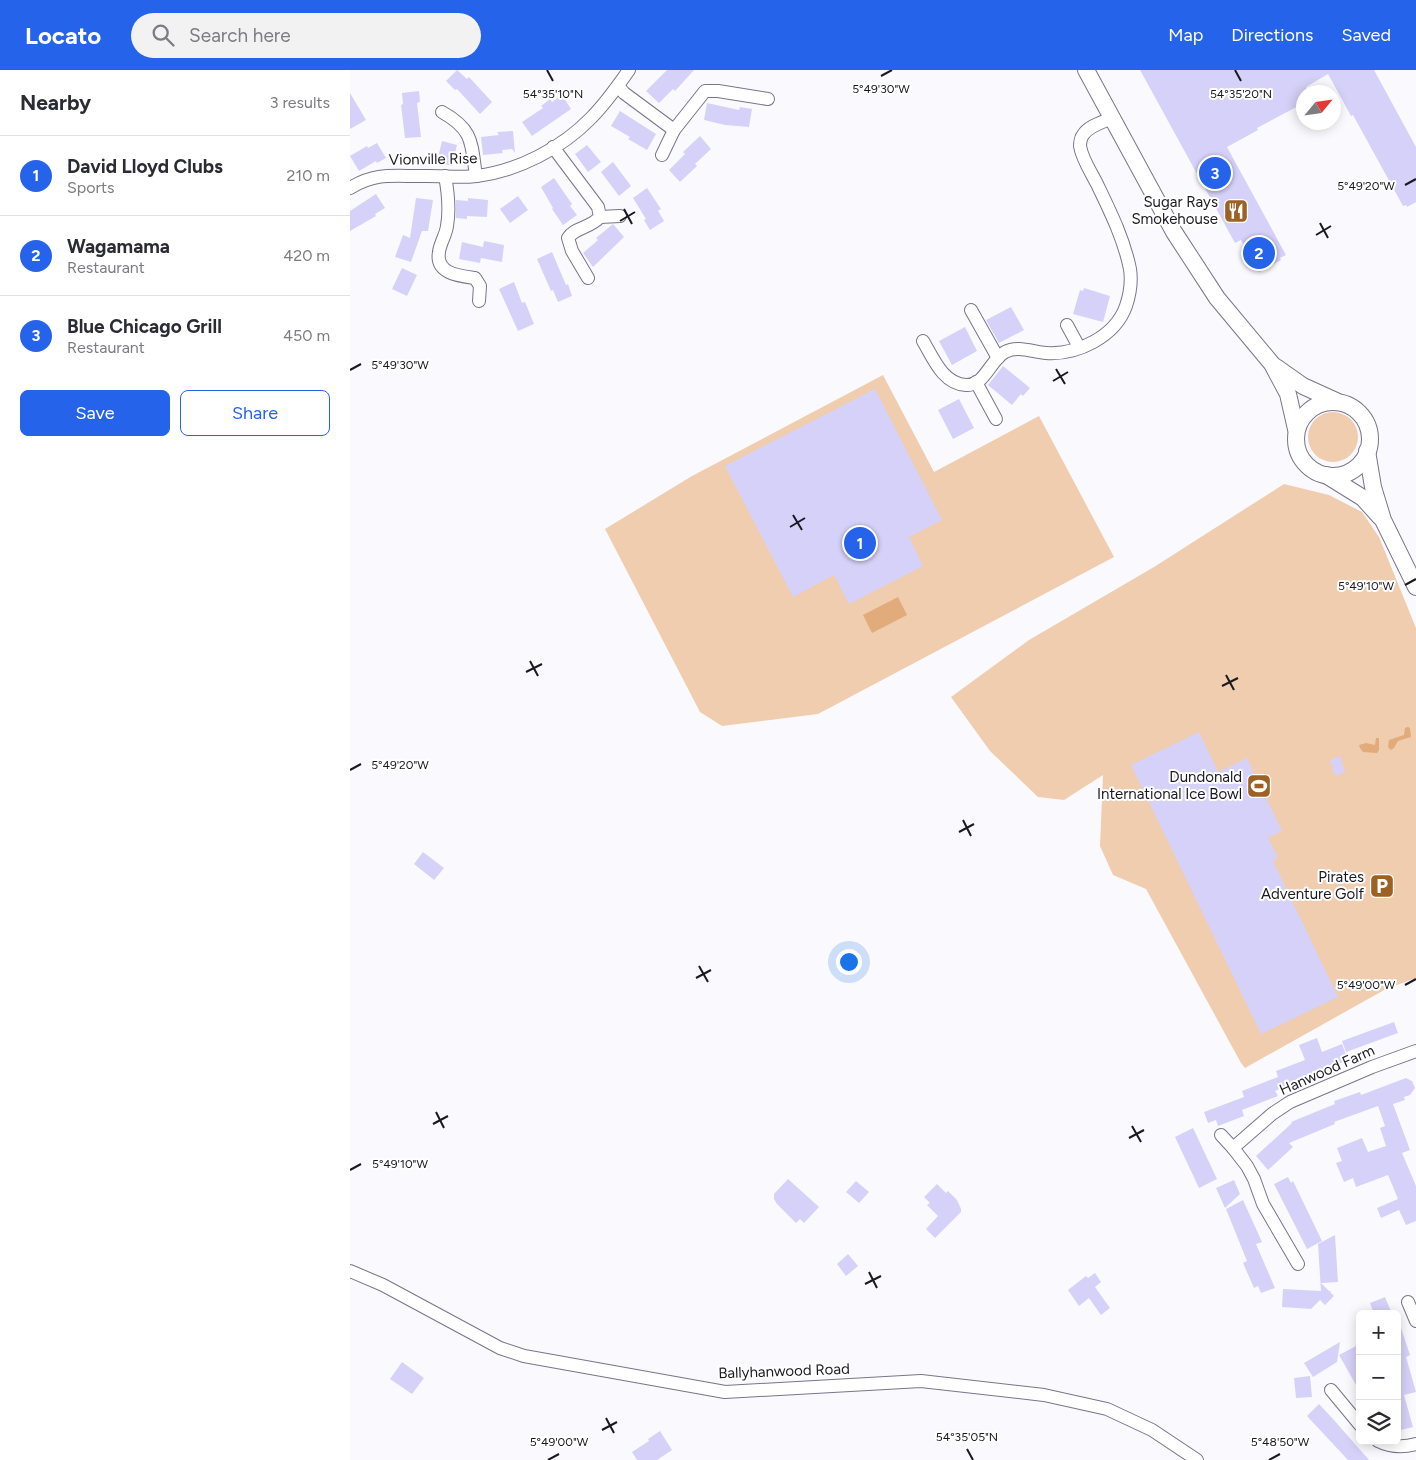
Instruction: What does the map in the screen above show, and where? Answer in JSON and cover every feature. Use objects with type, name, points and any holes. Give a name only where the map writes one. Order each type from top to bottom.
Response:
[{"type":"street","name":"Vionville Rise","points":[[352,182],[386,175],[476,176],[505,171],[553,147],[590,120],[629,70]]},
{"type":"street","points":[[1086,70],[1174,232],[1217,298],[1272,364],[1288,394],[1296,429],[1295,439],[1300,457],[1308,467],[1326,475],[1363,498],[1383,520]]},
{"type":"street","points":[[618,86],[624,93],[674,130]]},
{"type":"street","points":[[662,155],[674,130],[705,91],[718,91],[768,99]]},
{"type":"street","points":[[442,112],[458,121],[470,137],[476,176]]},
{"type":"street","points":[[923,341],[940,371],[954,382],[965,386],[982,378],[1005,351],[1015,349],[1058,353],[1070,352],[1111,330],[1125,308],[1131,287],[1130,270],[1117,226],[1085,160],[1080,144],[1083,134],[1112,118]]},
{"type":"street","points":[[553,147],[598,207],[600,217]]},
{"type":"street","points":[[445,176],[449,200],[447,228],[438,254],[441,266],[452,275],[475,278],[480,286],[479,301]]},
{"type":"street","points":[[588,278],[572,251],[568,238],[571,232],[593,225],[600,217],[620,216]]},
{"type":"street","points":[[971,310],[998,358]]},
{"type":"street","points":[[1068,325],[1080,348]]},
{"type":"street","points":[[1272,364],[1303,386],[1336,401],[1348,404],[1363,417],[1369,432],[1369,445],[1360,464],[1352,470],[1337,476],[1326,475]]},
{"type":"street","points":[[976,382],[996,419]]},
{"type":"street","points":[[1296,429],[1302,417],[1310,409],[1326,402],[1336,401]]},
{"type":"street","points":[[1367,451],[1373,487],[1383,520],[1413,580]]},
{"type":"street","name":"Hanwood Farm","points":[[1233,1148],[1272,1114],[1290,1102],[1372,1067],[1416,1051]]},
{"type":"street","points":[[1221,1135],[1247,1166],[1263,1204],[1298,1264]]},
{"type":"street","name":"Ballyhanwood Road","points":[[350,1271],[383,1285],[500,1348],[524,1356],[725,1392],[921,1381],[1044,1395],[1106,1409],[1152,1430],[1197,1460]]},
{"type":"street","points":[[1408,1302],[1416,1321]]},
{"type":"street","points":[[1331,1390],[1356,1420]]},
{"type":"street","points":[[1387,1445],[1409,1446],[1416,1444]]},
{"type":"shaded area","points":[[883,375],[934,472],[1039,416],[1114,557],[818,714],[722,726],[700,712],[605,529],[692,476]]},
{"type":"shaded area","points":[[1333,412],[1342,414],[1353,423],[1358,437],[1356,446],[1347,457],[1333,462],[1324,460],[1313,451],[1308,437],[1310,428],[1319,417]]},
{"type":"shaded area","name":"Dundonald International Ice Bowl","points":[[1284,484],[1329,495],[1362,512],[1379,537],[1416,628],[1416,978],[1386,989],[1245,1068],[1146,889],[1113,875],[1100,846],[1103,775],[1064,800],[1038,797],[990,751],[951,697],[1029,640],[1154,567]]},
{"type":"shaded area","points":[[898,597],[907,615],[872,633],[863,615]]},
{"type":"shaded area","points":[[1405,728],[1410,728],[1411,737],[1398,741],[1391,750],[1388,747],[1389,740],[1404,735]]},
{"type":"shaded area","points":[[1376,738],[1379,738],[1379,750],[1377,753],[1363,752],[1359,745],[1366,743],[1375,745]]},
{"type":"building","points":[[457,70],[467,79],[469,77],[492,102],[480,114],[457,89],[455,90],[446,81]]},
{"type":"building","points":[[667,70],[694,70],[675,91],[673,89],[659,103],[646,91]]},
{"type":"building","points":[[1140,70],[1374,70],[1416,147],[1416,202],[1407,207],[1406,205],[1403,206],[1353,115],[1351,116],[1341,98],[1341,85],[1334,85],[1328,74],[1309,85],[1296,85],[1296,107],[1227,147],[1286,255],[1280,258],[1281,260],[1259,272],[1241,240],[1235,243]]},
{"type":"building","points":[[419,91],[420,102],[417,103],[421,137],[405,138],[401,105],[403,104],[402,93]]},
{"type":"building","points":[[350,93],[366,120],[350,129]]},
{"type":"building","points":[[562,95],[571,109],[532,136],[522,122],[543,108],[541,106],[550,99],[552,102]]},
{"type":"building","points":[[707,103],[739,110],[740,107],[752,109],[749,127],[725,125],[704,120]]},
{"type":"building","points":[[620,111],[656,134],[647,150],[611,126]]},
{"type":"building","points":[[513,131],[515,153],[512,149],[502,150],[503,153],[483,155],[481,137],[499,135],[497,132]]},
{"type":"building","points":[[700,136],[711,149],[680,182],[669,170],[685,154],[683,152]]},
{"type":"building","points":[[442,141],[457,145],[452,166],[437,162]]},
{"type":"building","points":[[377,143],[386,158],[377,163],[376,161],[359,171],[350,156],[367,146],[368,148]]},
{"type":"building","points":[[587,145],[601,162],[588,172],[575,154]]},
{"type":"building","points":[[613,162],[631,186],[619,196],[601,172]]},
{"type":"building","points":[[554,178],[572,204],[570,206],[577,215],[563,225],[552,209],[541,187]]},
{"type":"building","points":[[647,188],[661,209],[658,211],[664,221],[650,230],[644,220],[646,219],[633,198]]},
{"type":"building","points":[[376,194],[385,208],[375,214],[376,216],[350,231],[350,211]]},
{"type":"building","points":[[518,196],[528,210],[510,223],[500,209]]},
{"type":"building","points":[[416,198],[433,200],[428,231],[422,231],[411,262],[395,257],[403,235],[410,238]]},
{"type":"building","points":[[468,198],[488,200],[487,217],[467,216],[467,219],[456,218],[456,200],[468,201]]},
{"type":"building","points":[[613,224],[624,237],[593,267],[583,253],[598,240],[596,238]]},
{"type":"building","points":[[484,241],[504,245],[502,262],[481,258],[480,263],[459,259],[462,242],[483,247]]},
{"type":"building","points":[[552,252],[572,296],[558,302],[537,259]]},
{"type":"building","points":[[402,268],[417,275],[407,296],[392,289]]},
{"type":"building","points":[[514,282],[522,303],[525,302],[534,324],[518,331],[499,289]]},
{"type":"building","points":[[1084,288],[1110,296],[1103,322],[1073,314],[1080,290],[1083,291]]},
{"type":"building","points":[[1011,307],[1024,330],[999,343],[986,320]]},
{"type":"building","points":[[965,327],[977,351],[952,365],[939,341]]},
{"type":"building","points":[[1003,366],[1030,388],[1023,396],[1021,394],[1012,405],[988,385]]},
{"type":"building","points":[[875,389],[942,520],[909,537],[923,566],[849,604],[834,575],[793,597],[725,466]]},
{"type":"building","points":[[959,399],[974,428],[953,439],[938,410]]},
{"type":"building","points":[[1199,732],[1218,772],[1247,758],[1282,831],[1268,838],[1278,858],[1273,861],[1338,997],[1261,1034],[1131,765]]},
{"type":"building","points":[[1340,756],[1345,772],[1335,776],[1330,760]]},
{"type":"building","points":[[423,852],[444,868],[434,880],[414,864]]},
{"type":"building","points":[[1394,1022],[1398,1033],[1346,1052],[1342,1041]]},
{"type":"building","points":[[1317,1038],[1322,1052],[1342,1044],[1348,1060],[1275,1091],[1278,1096],[1242,1110],[1244,1116],[1218,1126],[1216,1120],[1208,1123],[1204,1112],[1244,1097],[1242,1091],[1278,1077],[1276,1071],[1305,1060],[1299,1045]]},
{"type":"building","points":[[1406,1078],[1412,1081],[1415,1088],[1410,1095],[1404,1097],[1405,1100],[1393,1104],[1410,1150],[1402,1153],[1416,1186],[1416,1221],[1406,1225],[1399,1210],[1381,1218],[1377,1208],[1398,1199],[1388,1175],[1356,1187],[1353,1178],[1344,1182],[1336,1163],[1342,1161],[1337,1148],[1362,1138],[1368,1152],[1386,1146],[1380,1128],[1385,1126],[1378,1106],[1334,1122],[1335,1124],[1289,1143],[1293,1147],[1268,1170],[1256,1156],[1291,1122],[1335,1104],[1334,1101],[1360,1092],[1361,1095]]},
{"type":"building","points":[[1193,1128],[1217,1179],[1199,1188],[1175,1137]]},
{"type":"building","points":[[1288,1177],[1291,1183],[1293,1181],[1322,1241],[1307,1249],[1274,1184]]},
{"type":"building","points":[[788,1179],[819,1207],[804,1223],[800,1219],[796,1223],[774,1199],[774,1194]]},
{"type":"building","points":[[1234,1180],[1240,1194],[1225,1208],[1216,1188]]},
{"type":"building","points":[[856,1181],[869,1192],[859,1203],[846,1192]]},
{"type":"building","points":[[937,1184],[957,1200],[961,1212],[935,1238],[926,1229],[938,1216],[927,1205],[930,1203],[924,1197]]},
{"type":"building","points":[[1243,1200],[1262,1242],[1256,1244],[1275,1288],[1261,1293],[1258,1286],[1254,1288],[1243,1263],[1247,1261],[1226,1209]]},
{"type":"building","points":[[1335,1235],[1338,1282],[1321,1283],[1334,1296],[1325,1305],[1320,1300],[1311,1309],[1282,1307],[1283,1289],[1321,1291],[1318,1244]]},
{"type":"building","points":[[848,1254],[858,1266],[846,1276],[837,1264]]},
{"type":"building","points":[[1095,1273],[1101,1282],[1095,1287],[1110,1308],[1101,1315],[1089,1298],[1079,1306],[1068,1290],[1086,1276],[1088,1278]]},
{"type":"building","points":[[1385,1297],[1390,1310],[1373,1310],[1370,1303]]},
{"type":"building","points":[[1401,1328],[1410,1355],[1406,1357],[1416,1392],[1404,1395],[1413,1427],[1401,1430]]},
{"type":"building","points":[[1340,1342],[1337,1362],[1313,1377],[1304,1363]]},
{"type":"building","points":[[1356,1346],[1356,1385],[1339,1355]]},
{"type":"building","points":[[402,1362],[424,1378],[412,1394],[390,1379]]},
{"type":"building","points":[[1310,1376],[1312,1397],[1296,1398],[1294,1378]]},
{"type":"building","points":[[1319,1404],[1369,1460],[1348,1460],[1307,1416]]},
{"type":"building","points":[[660,1431],[672,1450],[657,1460],[637,1460],[632,1452]]},
{"type":"place","name":"Blue Chicago Grill","points":[[1215,173]]},
{"type":"place","name":"Sugar Rays Smokehouse","points":[[1236,211]]},
{"type":"place","name":"Wagamama","points":[[1259,253]]},
{"type":"place","name":"David Lloyd Clubs","points":[[860,543]]},
{"type":"place","name":"Dundonald International Ice Bowl","points":[[1259,786]]},
{"type":"place","name":"Pirates Adventure Golf","points":[[1382,886]]}]
